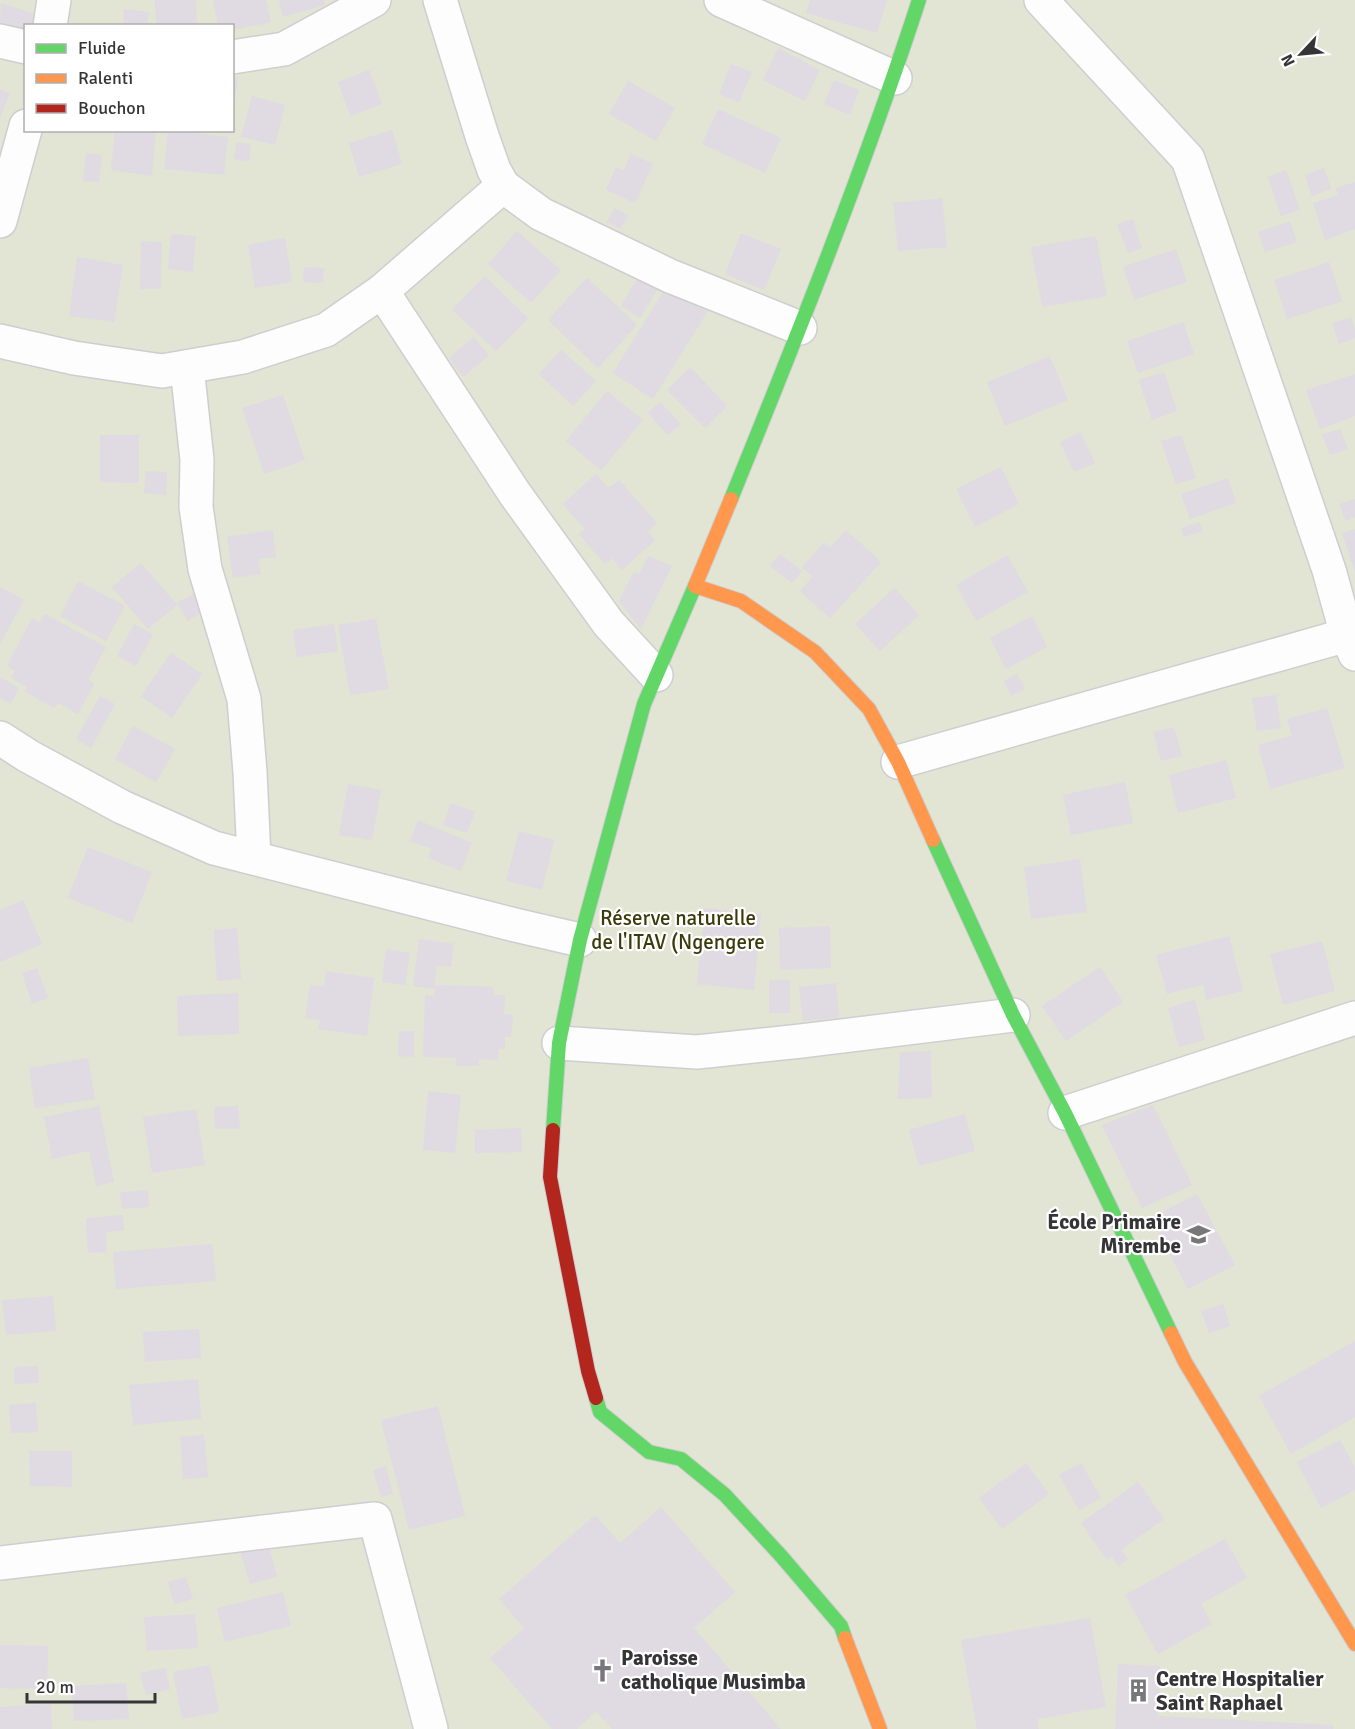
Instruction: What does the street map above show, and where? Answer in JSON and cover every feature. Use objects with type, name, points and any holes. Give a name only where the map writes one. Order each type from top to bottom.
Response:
[{"type":"street","points":[[50,24],[54,0]]},
{"type":"street","points":[[234,57],[284,49],[374,0]]},
{"type":"street","points":[[440,0],[482,136],[494,170],[503,186],[541,214],[659,271],[800,328]]},
{"type":"street","points":[[721,0],[895,78]]},
{"type":"street","points":[[880,1729],[841,1626],[782,1557],[725,1495],[681,1459],[649,1452],[600,1412],[588,1371],[550,1178],[559,1044],[580,940],[644,704],[800,328],[895,78],[919,0]]},
{"type":"street","points":[[898,762],[1351,645],[1329,570],[1188,159],[1041,0]]},
{"type":"street","points":[[0,40],[24,46]]},
{"type":"street","points":[[0,221],[24,132]]},
{"type":"street","points":[[0,341],[74,358],[162,371],[243,357],[326,330],[382,291],[503,186]]},
{"type":"street","points":[[382,291],[515,494],[609,624],[656,675]]},
{"type":"street","points":[[187,367],[197,460],[196,507],[205,569],[244,699],[254,858]]},
{"type":"street","points":[[694,586],[741,601],[815,652],[868,710],[898,762],[1013,1015],[1065,1113],[1185,1362],[1355,1644]]},
{"type":"street","points":[[0,738],[28,756],[122,807],[214,848],[580,940]]},
{"type":"street","points":[[559,1044],[697,1052],[1013,1015]]},
{"type":"street","points":[[1065,1113],[1355,1018]]},
{"type":"street","points":[[0,1563],[375,1520],[431,1729]]},
{"type":"green space","name":"Réserve naturelle de l'ITAV (Ngengere","points":[[0,0],[1355,0],[1355,1729],[0,1729]]},
{"type":"building","points":[[155,0],[196,0],[197,24],[156,24]]},
{"type":"building","points":[[213,0],[266,0],[271,22],[234,30],[234,24],[218,24]]},
{"type":"building","points":[[279,0],[324,0],[325,5],[283,17]]},
{"type":"building","points":[[810,0],[887,0],[877,33],[806,13]]},
{"type":"building","points":[[1,3],[35,14],[32,24],[24,24],[24,32],[0,25]]},
{"type":"building","points":[[124,9],[149,12],[147,24],[123,24]]},
{"type":"building","points":[[778,48],[820,70],[805,101],[763,80]]},
{"type":"building","points":[[731,64],[752,72],[739,102],[719,94]]},
{"type":"building","points":[[369,70],[382,104],[350,116],[338,82]]},
{"type":"building","points":[[234,77],[238,77],[234,104]]},
{"type":"building","points":[[834,80],[859,90],[850,115],[824,104]]},
{"type":"building","points":[[628,81],[675,108],[656,141],[609,114]]},
{"type":"building","points":[[0,89],[10,93],[0,118]]},
{"type":"building","points":[[252,96],[285,105],[275,145],[241,137]]},
{"type":"building","points":[[718,109],[781,138],[765,173],[702,144]]},
{"type":"building","points":[[392,130],[402,164],[359,177],[349,143]]},
{"type":"building","points":[[115,132],[156,132],[152,176],[111,170]]},
{"type":"building","points":[[168,132],[228,137],[224,175],[164,169]]},
{"type":"building","points":[[236,142],[251,144],[249,161],[234,159]]},
{"type":"building","points":[[86,153],[102,155],[99,182],[83,181]]},
{"type":"building","points":[[631,154],[653,164],[635,203],[606,190],[616,167],[624,170]]},
{"type":"building","points":[[1324,168],[1331,189],[1312,196],[1305,175]]},
{"type":"building","points":[[1286,170],[1300,210],[1281,216],[1268,177]]},
{"type":"building","points":[[1355,182],[1355,229],[1325,240],[1313,203],[1338,195],[1336,188]]},
{"type":"building","points":[[942,198],[947,247],[898,251],[893,203]]},
{"type":"building","points":[[615,208],[628,215],[621,229],[607,222]]},
{"type":"building","points":[[1133,219],[1142,248],[1128,253],[1117,224]]},
{"type":"building","points":[[1290,221],[1297,242],[1265,252],[1258,232]]},
{"type":"building","points":[[517,231],[561,270],[531,303],[488,264]]},
{"type":"building","points":[[741,233],[781,249],[764,290],[725,274]]},
{"type":"building","points":[[171,234],[196,236],[193,272],[168,269]]},
{"type":"building","points":[[1096,236],[1107,296],[1042,307],[1031,247]]},
{"type":"building","points":[[285,238],[292,282],[255,288],[248,245]]},
{"type":"building","points":[[141,241],[162,242],[161,289],[140,289]]},
{"type":"building","points":[[1176,249],[1187,282],[1134,300],[1123,267]]},
{"type":"building","points":[[77,257],[123,265],[114,322],[69,316]]},
{"type":"building","points":[[1329,262],[1342,301],[1287,319],[1274,280]]},
{"type":"building","points":[[304,267],[324,268],[323,283],[303,282]]},
{"type":"building","points":[[642,270],[662,282],[640,318],[621,306]]},
{"type":"building","points":[[485,276],[528,318],[496,351],[452,310]]},
{"type":"building","points":[[587,278],[637,325],[598,368],[548,320]]},
{"type":"building","points":[[668,284],[709,309],[653,399],[613,373]]},
{"type":"building","points":[[1351,317],[1355,338],[1339,344],[1332,323]]},
{"type":"building","points":[[1183,322],[1194,354],[1138,373],[1127,341]]},
{"type":"building","points":[[474,337],[489,356],[463,377],[449,358]]},
{"type":"building","points":[[561,350],[596,381],[573,406],[539,374]]},
{"type":"building","points":[[1050,356],[1068,400],[1005,426],[987,382]]},
{"type":"building","points":[[690,367],[727,406],[705,428],[667,390]]},
{"type":"building","points":[[1164,372],[1177,411],[1152,420],[1139,380]]},
{"type":"building","points":[[1355,374],[1355,416],[1320,429],[1306,390]]},
{"type":"building","points":[[607,391],[643,420],[601,470],[566,441]]},
{"type":"building","points":[[283,395],[305,460],[264,474],[242,408]]},
{"type":"building","points":[[660,402],[681,424],[668,435],[648,413]]},
{"type":"building","points":[[1340,429],[1348,449],[1330,455],[1322,435]]},
{"type":"building","points":[[1080,432],[1095,463],[1074,472],[1060,442]]},
{"type":"building","points":[[100,435],[139,435],[139,483],[100,482]]},
{"type":"building","points":[[1181,435],[1196,478],[1176,484],[1161,441]]},
{"type":"building","points":[[1001,467],[1019,504],[975,527],[956,489]]},
{"type":"building","points":[[146,471],[167,472],[166,495],[144,493]]},
{"type":"building","points":[[596,474],[609,488],[619,480],[657,523],[648,531],[655,540],[622,570],[612,558],[605,564],[579,534],[585,529],[563,504]]},
{"type":"building","points":[[1228,478],[1236,503],[1190,519],[1181,494]]},
{"type":"building","points":[[1355,499],[1355,517],[1345,521],[1340,504]]},
{"type":"building","points":[[1199,522],[1203,531],[1184,537],[1181,528]]},
{"type":"building","points":[[1355,529],[1355,572],[1342,533]]},
{"type":"building","points":[[273,530],[276,557],[258,559],[261,574],[233,578],[227,537]]},
{"type":"building","points":[[846,530],[881,562],[830,618],[800,591],[813,576],[802,567],[824,542],[830,548]]},
{"type":"building","points":[[780,554],[802,571],[792,583],[770,566]]},
{"type":"building","points":[[1007,555],[1028,592],[976,621],[956,585]]},
{"type":"building","points":[[648,556],[672,566],[641,629],[619,601],[634,571],[639,574]]},
{"type":"building","points":[[141,563],[177,605],[148,629],[112,587]]},
{"type":"building","points":[[78,581],[125,606],[106,641],[60,616]]},
{"type":"building","points":[[0,587],[24,600],[0,644]]},
{"type":"building","points":[[895,588],[919,615],[880,651],[855,624]]},
{"type":"building","points":[[195,593],[205,610],[188,621],[177,603]]},
{"type":"building","points":[[45,614],[106,647],[88,680],[94,684],[78,714],[58,703],[54,708],[24,691],[27,687],[11,678],[15,671],[7,666],[32,618],[40,623]]},
{"type":"building","points":[[1032,616],[1047,647],[1006,669],[990,638]]},
{"type":"building","points":[[376,619],[389,689],[350,695],[338,625]]},
{"type":"building","points":[[134,624],[153,634],[136,666],[117,656]]},
{"type":"building","points":[[334,624],[338,651],[297,657],[293,630]]},
{"type":"building","points":[[171,653],[202,674],[172,718],[141,696]]},
{"type":"building","points":[[1017,674],[1025,689],[1011,696],[1004,681]]},
{"type":"building","points":[[0,677],[19,688],[11,704],[0,698]]},
{"type":"building","points":[[1276,695],[1281,728],[1257,731],[1252,698]]},
{"type":"building","points":[[100,696],[115,704],[91,748],[76,739]]},
{"type":"building","points":[[1327,708],[1345,768],[1270,789],[1258,745],[1292,736],[1287,719]]},
{"type":"building","points":[[133,726],[175,749],[156,782],[115,759]]},
{"type":"building","points":[[1174,727],[1182,756],[1161,761],[1153,732]]},
{"type":"building","points":[[1226,760],[1236,798],[1178,813],[1169,775]]},
{"type":"building","points":[[1125,782],[1133,823],[1071,835],[1063,795]]},
{"type":"building","points":[[348,784],[381,790],[372,840],[339,835]]},
{"type":"building","points":[[451,803],[475,812],[467,833],[443,825]]},
{"type":"building","points":[[418,820],[472,843],[461,871],[428,858],[432,849],[410,841]]},
{"type":"building","points":[[519,831],[554,840],[542,890],[506,881]]},
{"type":"building","points":[[88,847],[152,872],[132,923],[68,898]]},
{"type":"building","points":[[1080,859],[1087,912],[1031,919],[1024,867]]},
{"type":"building","points":[[23,900],[42,944],[0,962],[0,910]]},
{"type":"building","points":[[705,908],[761,914],[754,990],[697,984]]},
{"type":"building","points":[[830,926],[831,968],[780,970],[779,928]]},
{"type":"building","points":[[237,928],[241,979],[217,981],[214,930]]},
{"type":"building","points":[[1229,936],[1243,991],[1206,1000],[1203,985],[1167,994],[1156,955]]},
{"type":"building","points":[[419,939],[454,944],[451,967],[437,965],[434,989],[413,986]]},
{"type":"building","points":[[1322,941],[1335,991],[1283,1005],[1270,954]]},
{"type":"building","points":[[386,949],[410,953],[405,985],[382,982]]},
{"type":"building","points":[[1100,967],[1123,1002],[1066,1041],[1042,1006]]},
{"type":"building","points":[[37,968],[48,998],[32,1004],[22,973]]},
{"type":"building","points":[[326,971],[374,978],[367,1036],[318,1029],[320,1020],[305,1018],[310,985],[324,987]]},
{"type":"building","points":[[769,980],[790,980],[790,1013],[769,1013]]},
{"type":"building","points":[[836,983],[839,1017],[803,1021],[799,987]]},
{"type":"building","points":[[435,985],[493,987],[494,995],[505,995],[504,1014],[513,1014],[511,1037],[505,1037],[505,1049],[499,1049],[498,1060],[479,1059],[479,1066],[456,1066],[456,1058],[423,1057],[425,995],[434,996]]},
{"type":"building","points":[[238,993],[239,1034],[178,1036],[177,996]]},
{"type":"building","points":[[1195,1000],[1205,1040],[1179,1047],[1168,1008]]},
{"type":"building","points":[[399,1031],[414,1031],[414,1057],[398,1056]]},
{"type":"building","points":[[931,1051],[932,1098],[898,1099],[900,1052]]},
{"type":"building","points":[[88,1058],[95,1099],[35,1108],[29,1068]]},
{"type":"building","points":[[428,1091],[461,1095],[455,1153],[423,1150]]},
{"type":"building","points":[[1153,1105],[1192,1185],[1142,1208],[1102,1125]]},
{"type":"building","points":[[99,1106],[114,1182],[96,1186],[89,1151],[52,1159],[44,1117]]},
{"type":"building","points":[[238,1106],[240,1129],[215,1129],[214,1107]]},
{"type":"building","points":[[196,1109],[205,1165],[152,1173],[143,1117]]},
{"type":"building","points":[[965,1114],[975,1151],[919,1166],[909,1130]]},
{"type":"building","points":[[521,1128],[522,1152],[475,1153],[475,1130]]},
{"type":"building","points":[[148,1190],[149,1207],[122,1209],[120,1192]]},
{"type":"building","points":[[1197,1194],[1235,1265],[1188,1289],[1151,1218]]},
{"type":"building","points":[[123,1215],[124,1230],[106,1232],[107,1252],[88,1253],[86,1218]]},
{"type":"building","points":[[212,1244],[216,1281],[116,1289],[113,1252]]},
{"type":"building","points":[[53,1296],[56,1331],[6,1335],[2,1300]]},
{"type":"building","points":[[1223,1304],[1230,1326],[1209,1333],[1201,1311]]},
{"type":"building","points":[[199,1329],[201,1358],[145,1362],[143,1332]]},
{"type":"building","points":[[1355,1341],[1355,1417],[1291,1454],[1259,1396]]},
{"type":"building","points":[[38,1366],[39,1383],[14,1384],[14,1367]]},
{"type":"building","points":[[198,1379],[201,1419],[133,1425],[129,1385]]},
{"type":"building","points":[[36,1403],[38,1432],[11,1433],[9,1405]]},
{"type":"building","points":[[438,1406],[465,1516],[409,1530],[381,1420]]},
{"type":"building","points":[[204,1435],[208,1477],[183,1479],[180,1437]]},
{"type":"building","points":[[1340,1440],[1355,1468],[1355,1490],[1321,1508],[1297,1462]]},
{"type":"building","points":[[29,1451],[72,1451],[72,1487],[30,1486]]},
{"type":"building","points":[[1026,1463],[1049,1494],[1002,1529],[979,1498]]},
{"type":"building","points":[[1081,1463],[1101,1498],[1079,1510],[1059,1475]]},
{"type":"building","points":[[386,1466],[393,1494],[381,1497],[373,1470]]},
{"type":"building","points":[[1138,1482],[1164,1519],[1121,1550],[1128,1559],[1118,1566],[1112,1556],[1107,1560],[1081,1523]]},
{"type":"building","points":[[661,1507],[735,1592],[694,1628],[781,1729],[612,1729],[596,1711],[577,1729],[552,1729],[490,1658],[524,1628],[499,1599],[595,1515],[620,1543]]},
{"type":"building","points":[[1225,1539],[1247,1578],[1201,1604],[1212,1624],[1158,1654],[1125,1595]]},
{"type":"building","points":[[268,1543],[277,1577],[250,1584],[240,1551]]},
{"type":"building","points":[[186,1577],[193,1599],[174,1604],[168,1582]]},
{"type":"building","points":[[283,1592],[291,1626],[225,1642],[217,1608]]},
{"type":"building","points":[[195,1614],[198,1648],[147,1651],[144,1617]]},
{"type":"building","points":[[1090,1618],[1106,1707],[1037,1719],[1039,1729],[977,1729],[961,1640]]},
{"type":"building","points":[[0,1645],[48,1646],[47,1689],[0,1688]]},
{"type":"building","name":"Centre Hospitalier Saint Raphael","points":[[1118,1664],[1160,1666],[1158,1716],[1333,1725],[1333,1729],[1115,1729]]},
{"type":"building","points":[[210,1665],[219,1712],[182,1719],[173,1672]]},
{"type":"building","points":[[165,1668],[170,1689],[146,1695],[140,1673]]},
{"type":"building","points":[[126,1683],[129,1719],[74,1721],[72,1686]]},
{"type":"building","points":[[51,1704],[52,1729],[0,1729],[0,1707]]},
{"type":"traffic: fast","points":[[731,499],[853,189],[919,0]]},
{"type":"traffic: fast","points":[[553,1130],[559,1043],[580,940],[644,704],[695,586]]},
{"type":"traffic: fast","points":[[933,840],[1013,1015],[1065,1113],[1171,1333]]},
{"type":"traffic: fast","points":[[596,1398],[600,1412],[649,1452],[681,1459],[725,1495],[841,1626],[845,1638]]},
{"type":"traffic: slow","points":[[731,499],[695,586],[741,601],[815,652],[869,709],[898,762],[933,840]]},
{"type":"traffic: slow","points":[[1171,1333],[1185,1362],[1355,1644]]},
{"type":"traffic: slow","points":[[845,1638],[880,1729]]},
{"type":"traffic: jam","points":[[553,1130],[550,1177],[588,1371],[596,1398]]},
{"type":"place","name":"École Primaire Mirembe","points":[[1199,1234]]},
{"type":"place","name":"Paroisse catholique Musimba","points":[[603,1670]]},
{"type":"place","name":"Centre Hospitalier Saint Raphael","points":[[1138,1691]]}]
